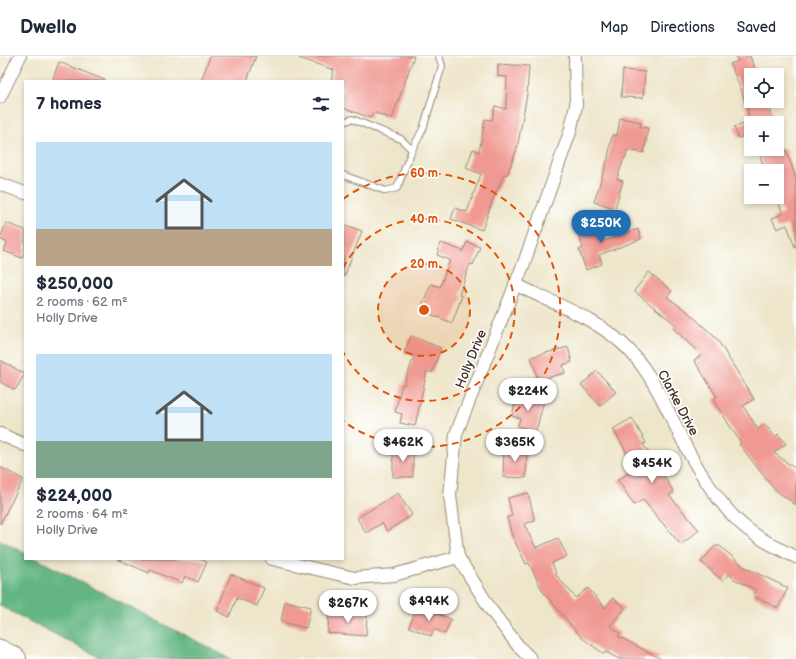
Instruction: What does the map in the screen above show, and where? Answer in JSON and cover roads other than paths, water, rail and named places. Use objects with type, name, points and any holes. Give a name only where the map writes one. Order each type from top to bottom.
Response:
[{"type":"highway","points":[[0,651],[15,659]]},
{"type":"street","points":[[0,97],[20,56]]},
{"type":"street","name":"Holly Drive","points":[[531,659],[519,647],[491,610],[458,557],[450,496],[456,434],[516,284],[570,132],[576,106],[575,56]]},
{"type":"street","points":[[0,184],[24,193]]},
{"type":"street","name":"Clarke Drive","points":[[516,284],[585,318],[618,339],[632,353],[654,384],[689,453],[733,517],[747,530],[796,558]]},
{"type":"street","points":[[0,434],[24,445]]},
{"type":"street","points":[[276,560],[355,578],[394,575],[458,557]]},
{"type":"lane","points":[[344,175],[386,191],[397,188],[412,150],[423,129],[442,66],[439,56]]},
{"type":"lane","points":[[344,122],[352,119],[402,139],[412,150]]}]
